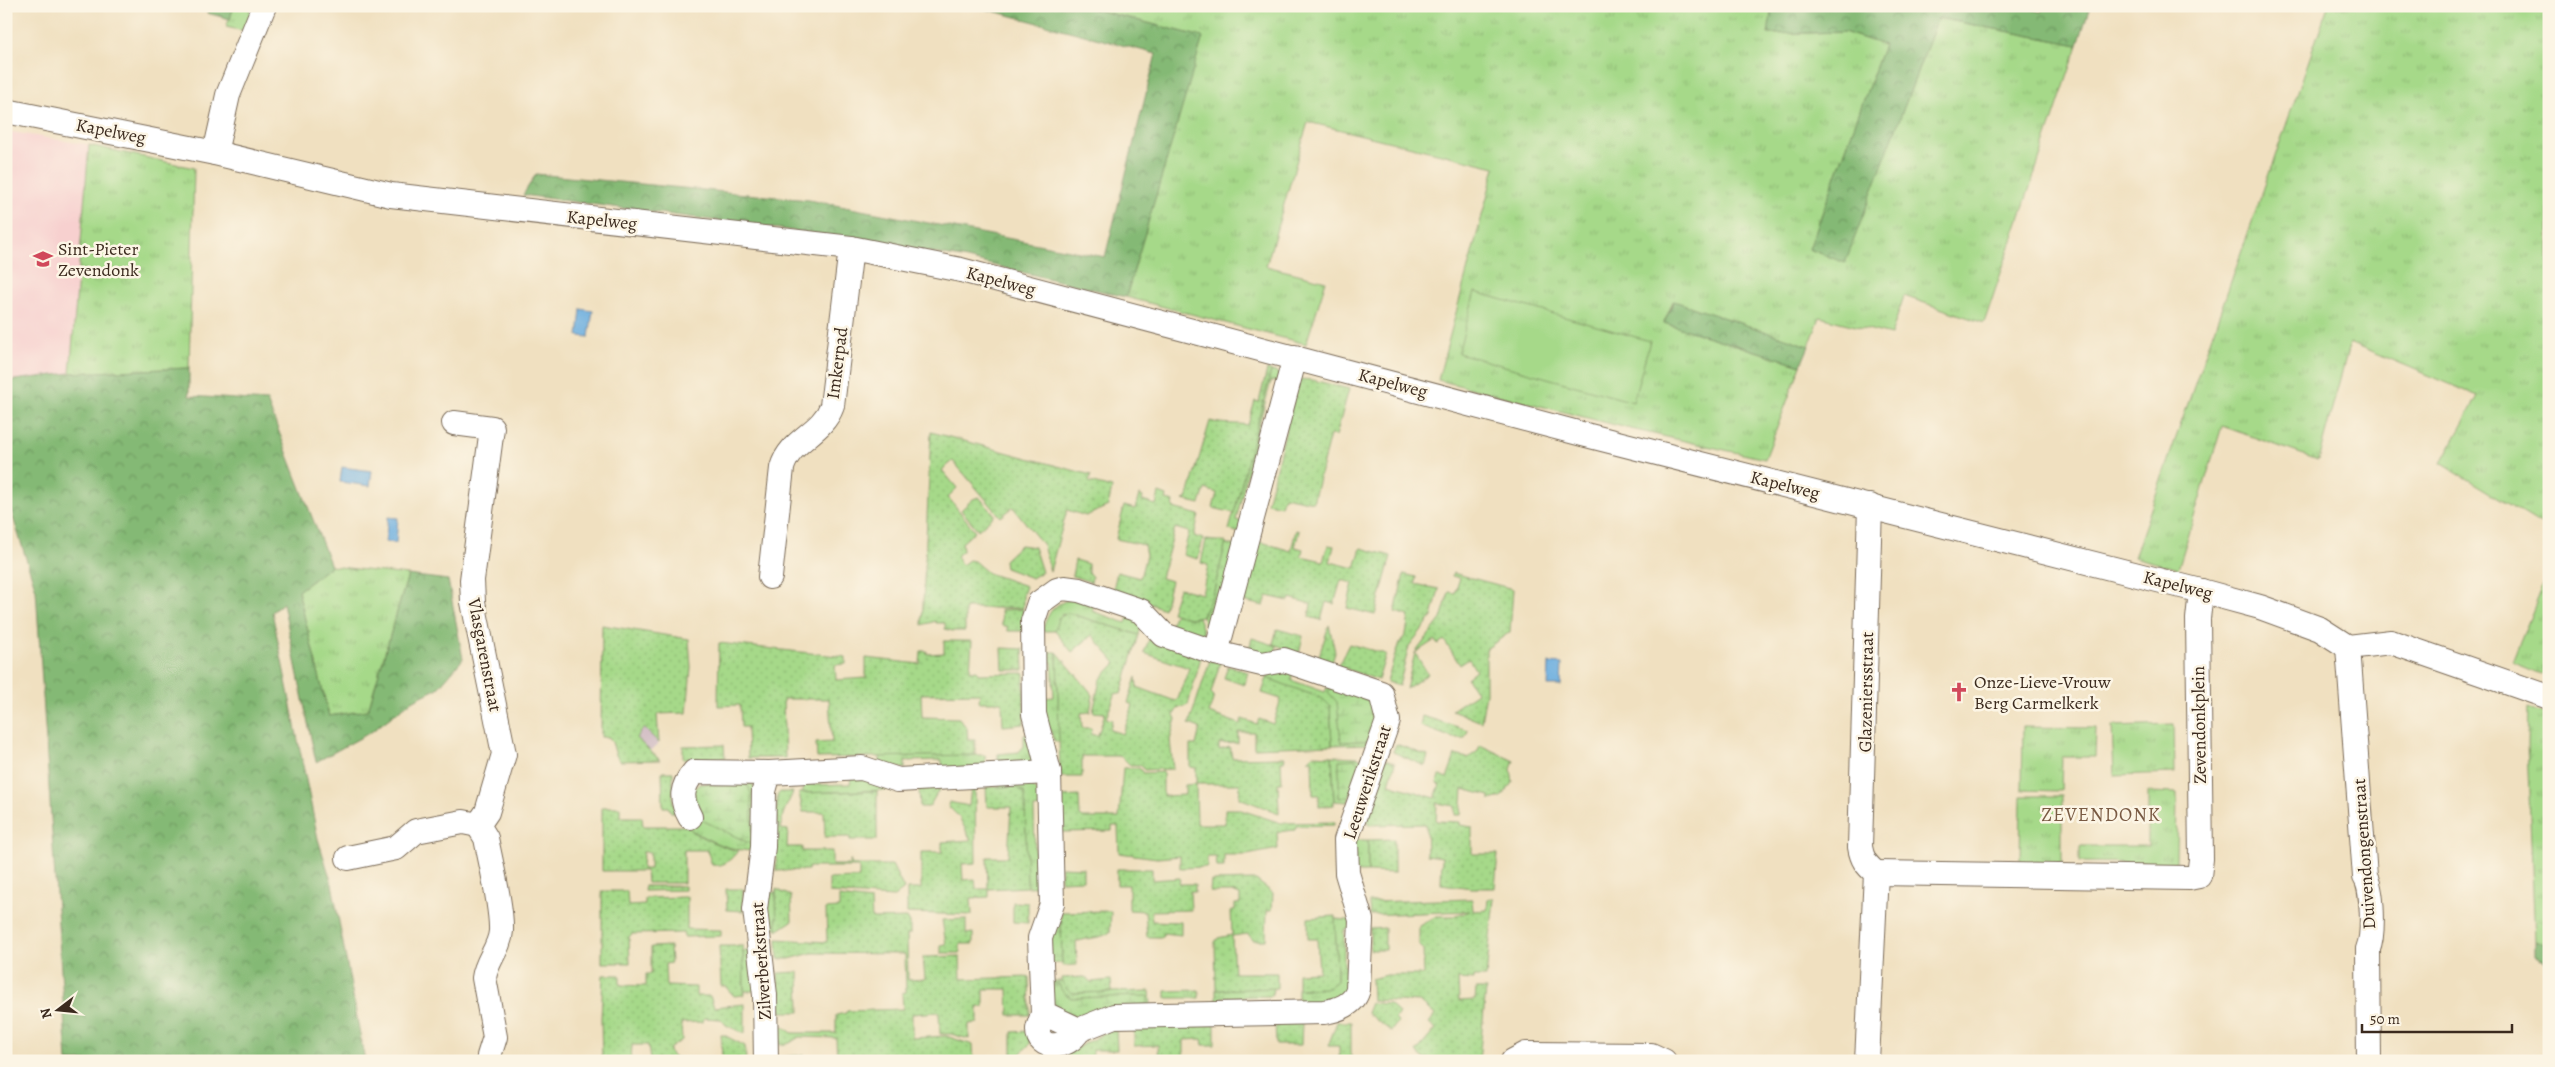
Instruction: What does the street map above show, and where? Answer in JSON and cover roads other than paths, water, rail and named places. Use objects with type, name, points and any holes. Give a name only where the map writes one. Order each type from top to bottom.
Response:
[{"type":"street","points":[[215,153],[228,95],[264,6]]},
{"type":"street","name":"Kapelweg","points":[[6,111],[215,153],[392,195],[851,248],[961,270],[1592,436],[2260,607],[2320,629],[2348,647]]},
{"type":"street","name":"Imkerpad","points":[[770,577],[785,455],[798,442],[819,427],[827,418],[832,406],[851,248]]},
{"type":"street","points":[[1216,653],[1295,357]]},
{"type":"street","name":"Vlasgarenstraat","points":[[454,423],[492,428],[472,580],[473,602],[504,754],[487,812],[478,825]]},
{"type":"street","name":"Glazeniersstraat","points":[[1870,506],[1860,847],[1861,856],[1867,866],[1876,873]]},
{"type":"street","name":"Leeuwerikstraat","points":[[1064,588],[1079,590],[1141,611],[1164,634],[1216,653],[1262,664],[1284,660],[1380,693],[1388,721],[1346,840],[1347,873],[1361,920],[1357,996],[1340,1008],[1324,1012],[1114,1016],[1079,1030],[1044,1013],[1040,938],[1052,904],[1049,772],[1034,714],[1033,621],[1035,612],[1046,597],[1064,588]]},
{"type":"street","name":"Zevendonkplein","points":[[1876,873],[2189,878],[2199,876],[2201,859],[2198,620],[2201,591]]},
{"type":"street","points":[[2348,647],[2391,642],[2549,697]]},
{"type":"street","name":"Duivendongenstraat","points":[[2348,647],[2365,877],[2369,884],[2371,908],[2371,943],[2368,949],[2369,1061]]},
{"type":"street","points":[[690,816],[683,805],[682,792],[686,782],[694,772],[769,773],[862,768],[898,780],[1049,772]]},
{"type":"street","name":"Zilverberkstraat","points":[[766,1061],[765,995],[755,909],[763,847],[764,791],[769,773]]},
{"type":"street","points":[[348,858],[396,848],[416,830],[464,822],[478,825],[486,838],[501,931],[499,940],[485,970],[484,978],[495,1037],[489,1056],[490,1061]]},
{"type":"street","points":[[1867,1061],[1876,873]]},
{"type":"street","points":[[1513,1061],[1526,1054],[1535,1054],[1651,1055],[1664,1061]]},
{"type":"water","points":[[581,309],[593,311],[589,337],[578,336]]},
{"type":"water","points":[[342,467],[372,471],[370,486],[340,482]]},
{"type":"water","points":[[388,517],[398,518],[396,543],[385,542]]},
{"type":"water","points":[[1549,663],[1562,664],[1561,686],[1548,686]]},
{"type":"place","name":"Sint-Pieter Zevendonk","points":[[43,259]]},
{"type":"place","name":"Onze-Lieve-Vrouw Berg Carmelkerk","points":[[1959,692]]},
{"type":"district","name":"ZEVENDONK","points":[[2101,815]]}]
